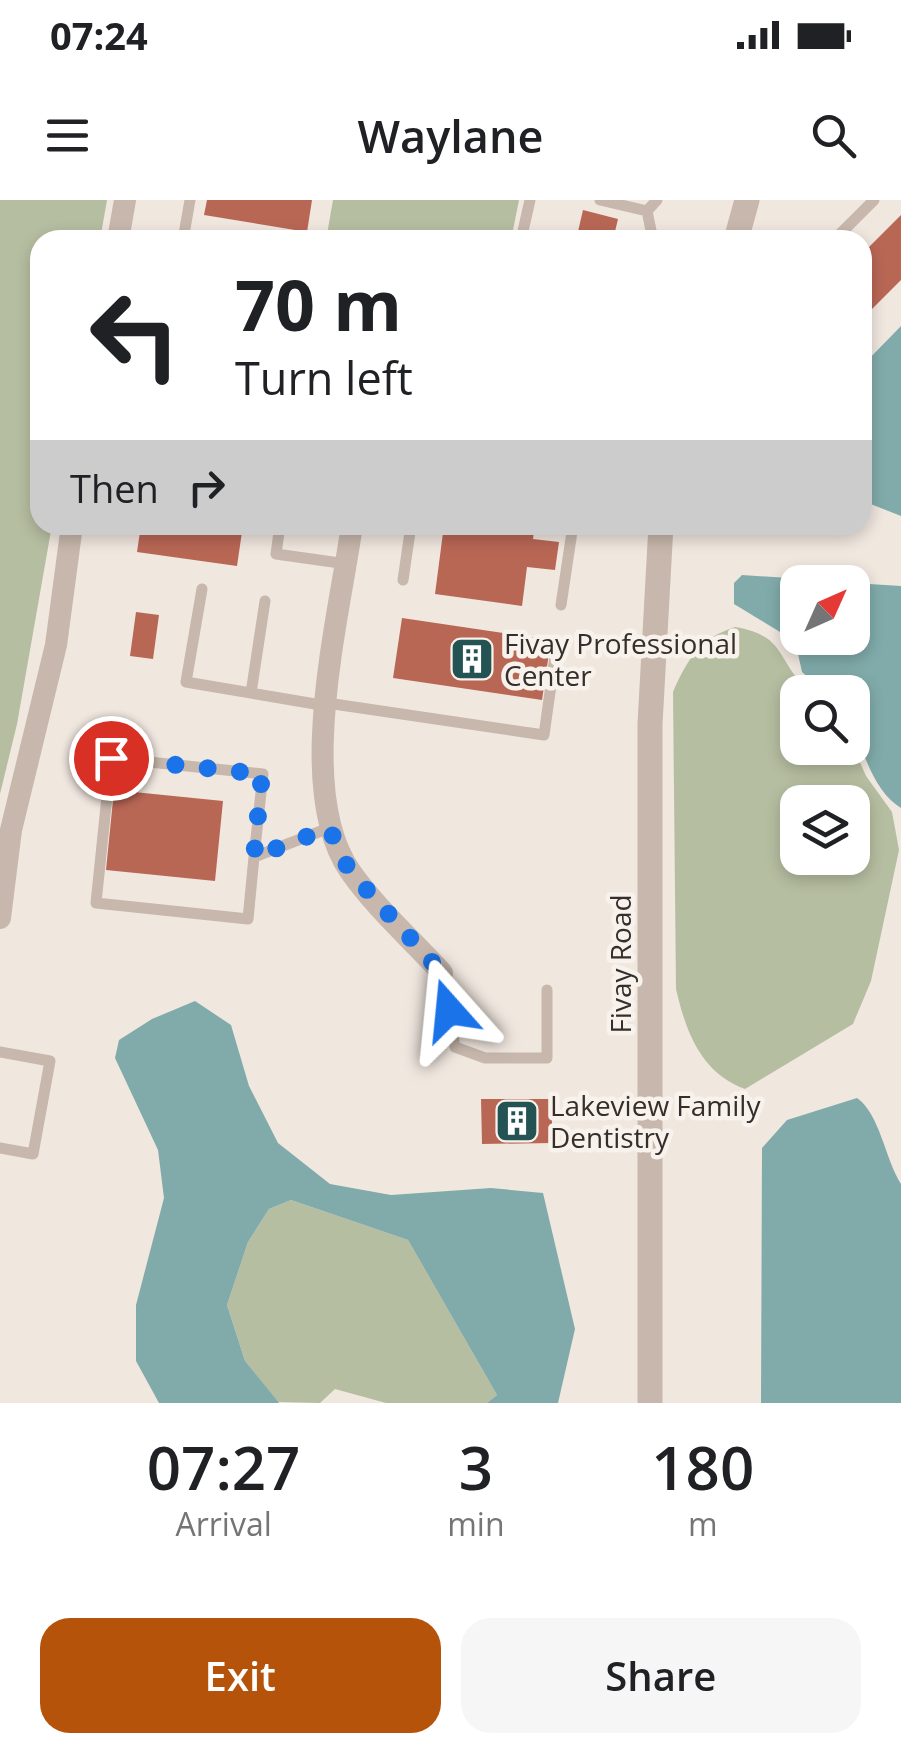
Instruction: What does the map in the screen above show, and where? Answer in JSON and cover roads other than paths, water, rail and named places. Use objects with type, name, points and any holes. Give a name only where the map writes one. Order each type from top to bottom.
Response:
[{"type":"street","points":[[120,230],[125,200]]},
{"type":"street","points":[[739,230],[747,200]]},
{"type":"street","points":[[0,918],[11,830],[56,645],[71,535]]},
{"type":"street","points":[[350,535],[320,755],[329,828],[349,870],[442,973]]},
{"type":"street","name":"Fivay Road","points":[[650,1403],[650,724],[659,535]]},
{"type":"lane","points":[[185,230],[190,200]]},
{"type":"lane","points":[[523,230],[530,200]]},
{"type":"lane","points":[[600,200],[647,211]]},
{"type":"lane","points":[[647,211],[657,200]]},
{"type":"lane","points":[[844,230],[874,200]]},
{"type":"lane","points":[[647,211],[651,230]]},
{"type":"lane","points":[[279,535],[276,554],[346,564]]},
{"type":"lane","points":[[403,580],[410,535]]},
{"type":"lane","points":[[560,605],[571,535]]},
{"type":"lane","points":[[202,589],[186,682],[252,693],[544,735],[558,642]]},
{"type":"lane","points":[[252,693],[266,601]]},
{"type":"lane","points":[[111,758],[262,774],[254,857],[248,918],[96,903],[111,758]]},
{"type":"lane","points":[[254,857],[329,828]]},
{"type":"lane","points":[[442,973],[455,1046],[484,1058],[547,1058],[547,990]]},
{"type":"lane","points":[[0,1052],[50,1061],[33,1154],[0,1148]]},
{"type":"water","points":[[901,326],[901,516],[872,505],[872,356]]},
{"type":"water","points":[[742,575],[780,577],[780,632],[734,604],[734,583]]},
{"type":"water","points":[[870,584],[901,586],[901,808],[880,787],[868,765],[870,675],[802,672],[798,655],[870,655]]},
{"type":"water","points":[[195,1001],[231,1025],[249,1086],[278,1143],[330,1184],[391,1195],[491,1188],[543,1193],[575,1329],[558,1403],[487,1403],[497,1395],[408,1240],[291,1200],[269,1209],[248,1242],[227,1305],[245,1361],[279,1403],[159,1403],[136,1361],[136,1305],[164,1198],[158,1150],[115,1058],[119,1040],[152,1019]]},
{"type":"water","points":[[857,1098],[877,1126],[901,1184],[901,1403],[761,1403],[762,1148],[787,1120]]},
{"type":"place","name":"Fivay Professional Center","points":[[472,659]]},
{"type":"place","name":"Lakeview Family Dentistry","points":[[517,1121]]}]
